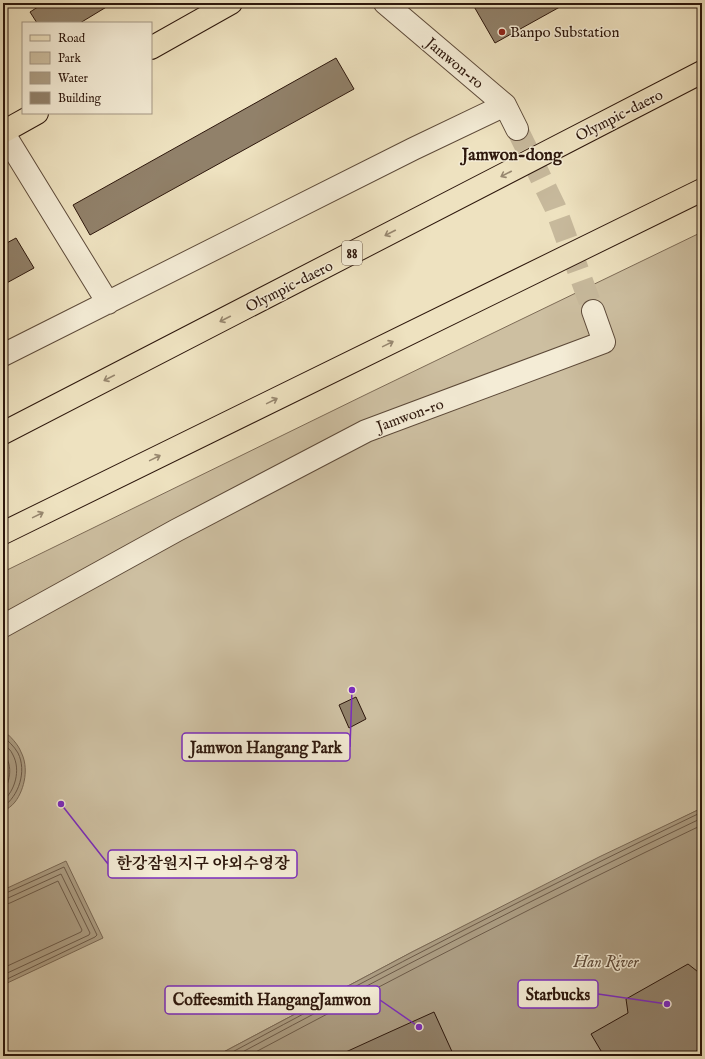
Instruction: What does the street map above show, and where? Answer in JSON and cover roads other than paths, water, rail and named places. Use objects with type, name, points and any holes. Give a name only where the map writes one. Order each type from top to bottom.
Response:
[{"type":"main road","points":[[152,47],[231,3]]},
{"type":"main road","name":"Olympic-daero","points":[[3,433],[702,72]]},
{"type":"main road","points":[[3,132],[35,114]]},
{"type":"main road","points":[[3,533],[702,190]]},
{"type":"street","name":"Jamwon-ro","points":[[385,3],[505,105],[517,129]]},
{"type":"street","points":[[3,355],[505,105]]},
{"type":"street","points":[[3,132],[44,196],[108,303]]},
{"type":"street","name":"Jamwon-ro","points":[[3,626],[195,521],[366,431],[604,342],[593,311]]},
{"type":"water","points":[[3,730],[14,740],[20,749],[25,764],[25,778],[21,791],[15,802],[3,812]]},
{"type":"water","name":"Han River","points":[[702,808],[702,1056],[216,1056],[412,952],[599,857]]},
{"type":"water","points":[[66,861],[103,938],[3,985],[3,890]]},
{"type":"tunnel","points":[[517,129],[555,207],[593,311]]},
{"type":"place","name":"Banpo Substation","points":[[502,32]]},
{"type":"place","name":"Jamwon Hangang Park","points":[[352,690]]},
{"type":"place","name":"한강잠원지구 야외수영장","points":[[61,804]]},
{"type":"place","name":"Starbucks","points":[[667,1004]]},
{"type":"place","name":"Coffeesmith HangangJamwon","points":[[419,1027]]},
{"type":"district","name":"Jamwon-dong","points":[[512,154]]}]
